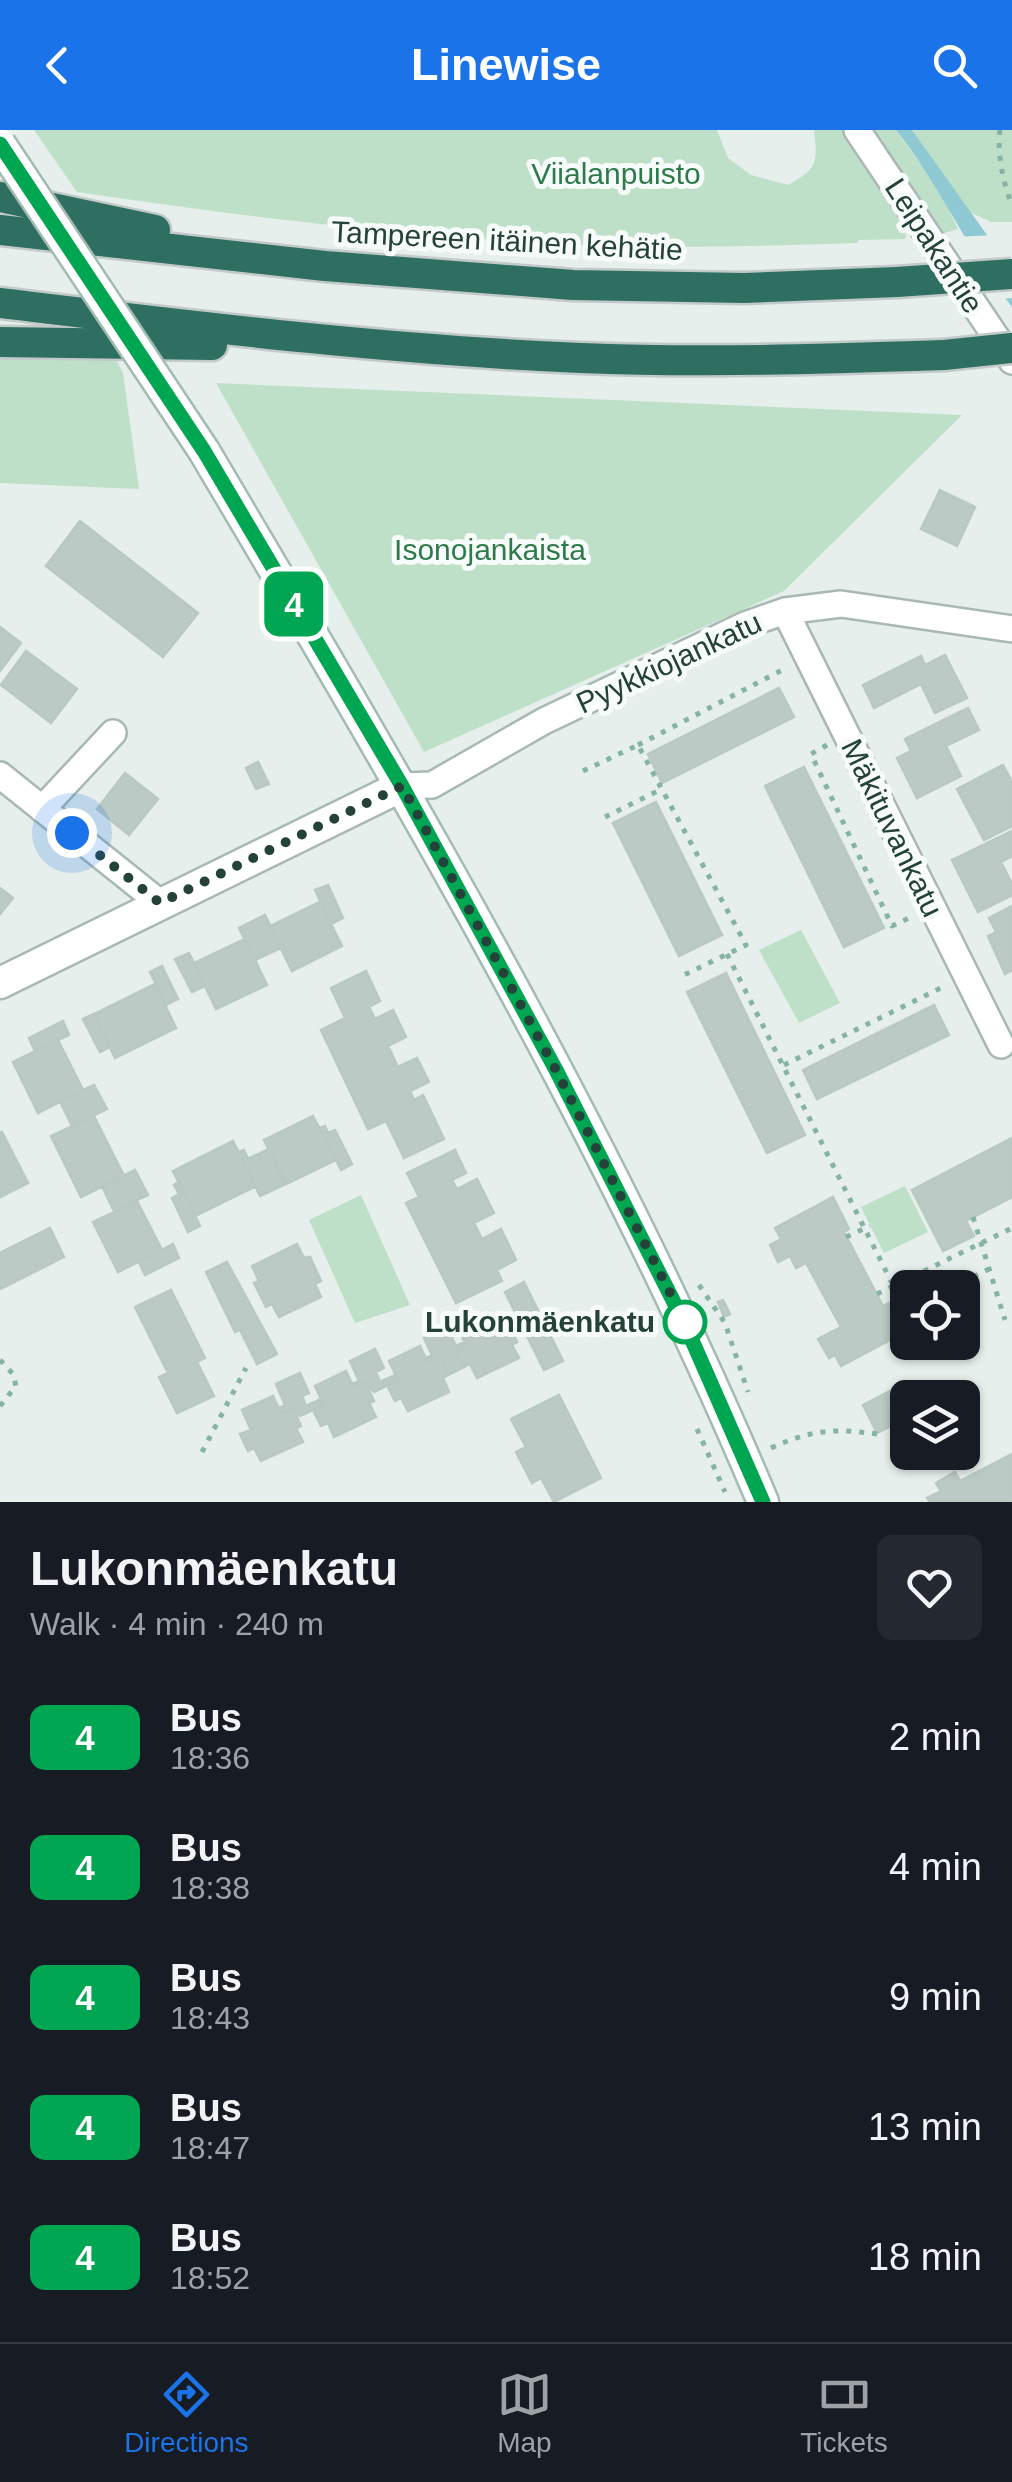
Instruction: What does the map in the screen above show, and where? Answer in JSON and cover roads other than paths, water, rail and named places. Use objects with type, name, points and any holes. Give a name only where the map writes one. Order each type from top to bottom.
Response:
[{"type":"highway","points":[[0,197],[325,266]]},
{"type":"highway","name":"Tampereen itäinen kehätie","points":[[0,230],[325,266],[573,285],[746,288],[1012,274]]},
{"type":"highway","points":[[0,303],[424,348],[580,358],[732,361],[944,355],[1012,348]]},
{"type":"highway","points":[[0,342],[424,348]]},
{"type":"main road","points":[[0,144],[204,451],[402,786],[556,1070],[684,1322],[763,1502]]},
{"type":"main road","points":[[0,983],[402,786]]},
{"type":"street","name":"Leipakantie","points":[[857,130],[1012,361]]},
{"type":"street","name":"Pyykkiojankatu","points":[[402,786],[432,785],[544,721],[745,625],[785,611],[842,604],[1012,629]]},
{"type":"street","name":"Mäkituvankatu","points":[[785,611],[1001,1044]]},
{"type":"street","points":[[42,808],[113,733]]},
{"type":"street","points":[[0,775],[160,903]]},
{"type":"water","points":[[896,130],[912,130],[992,242],[1012,277],[1012,307],[981,264],[927,173]]},
{"type":"place","name":"Lukonmäenkatu","points":[[685,1322]]},
{"type":"park label","name":"Viialanpuisto","points":[[616,174]]},
{"type":"park label","name":"Isonojankaista","points":[[490,550]]}]
